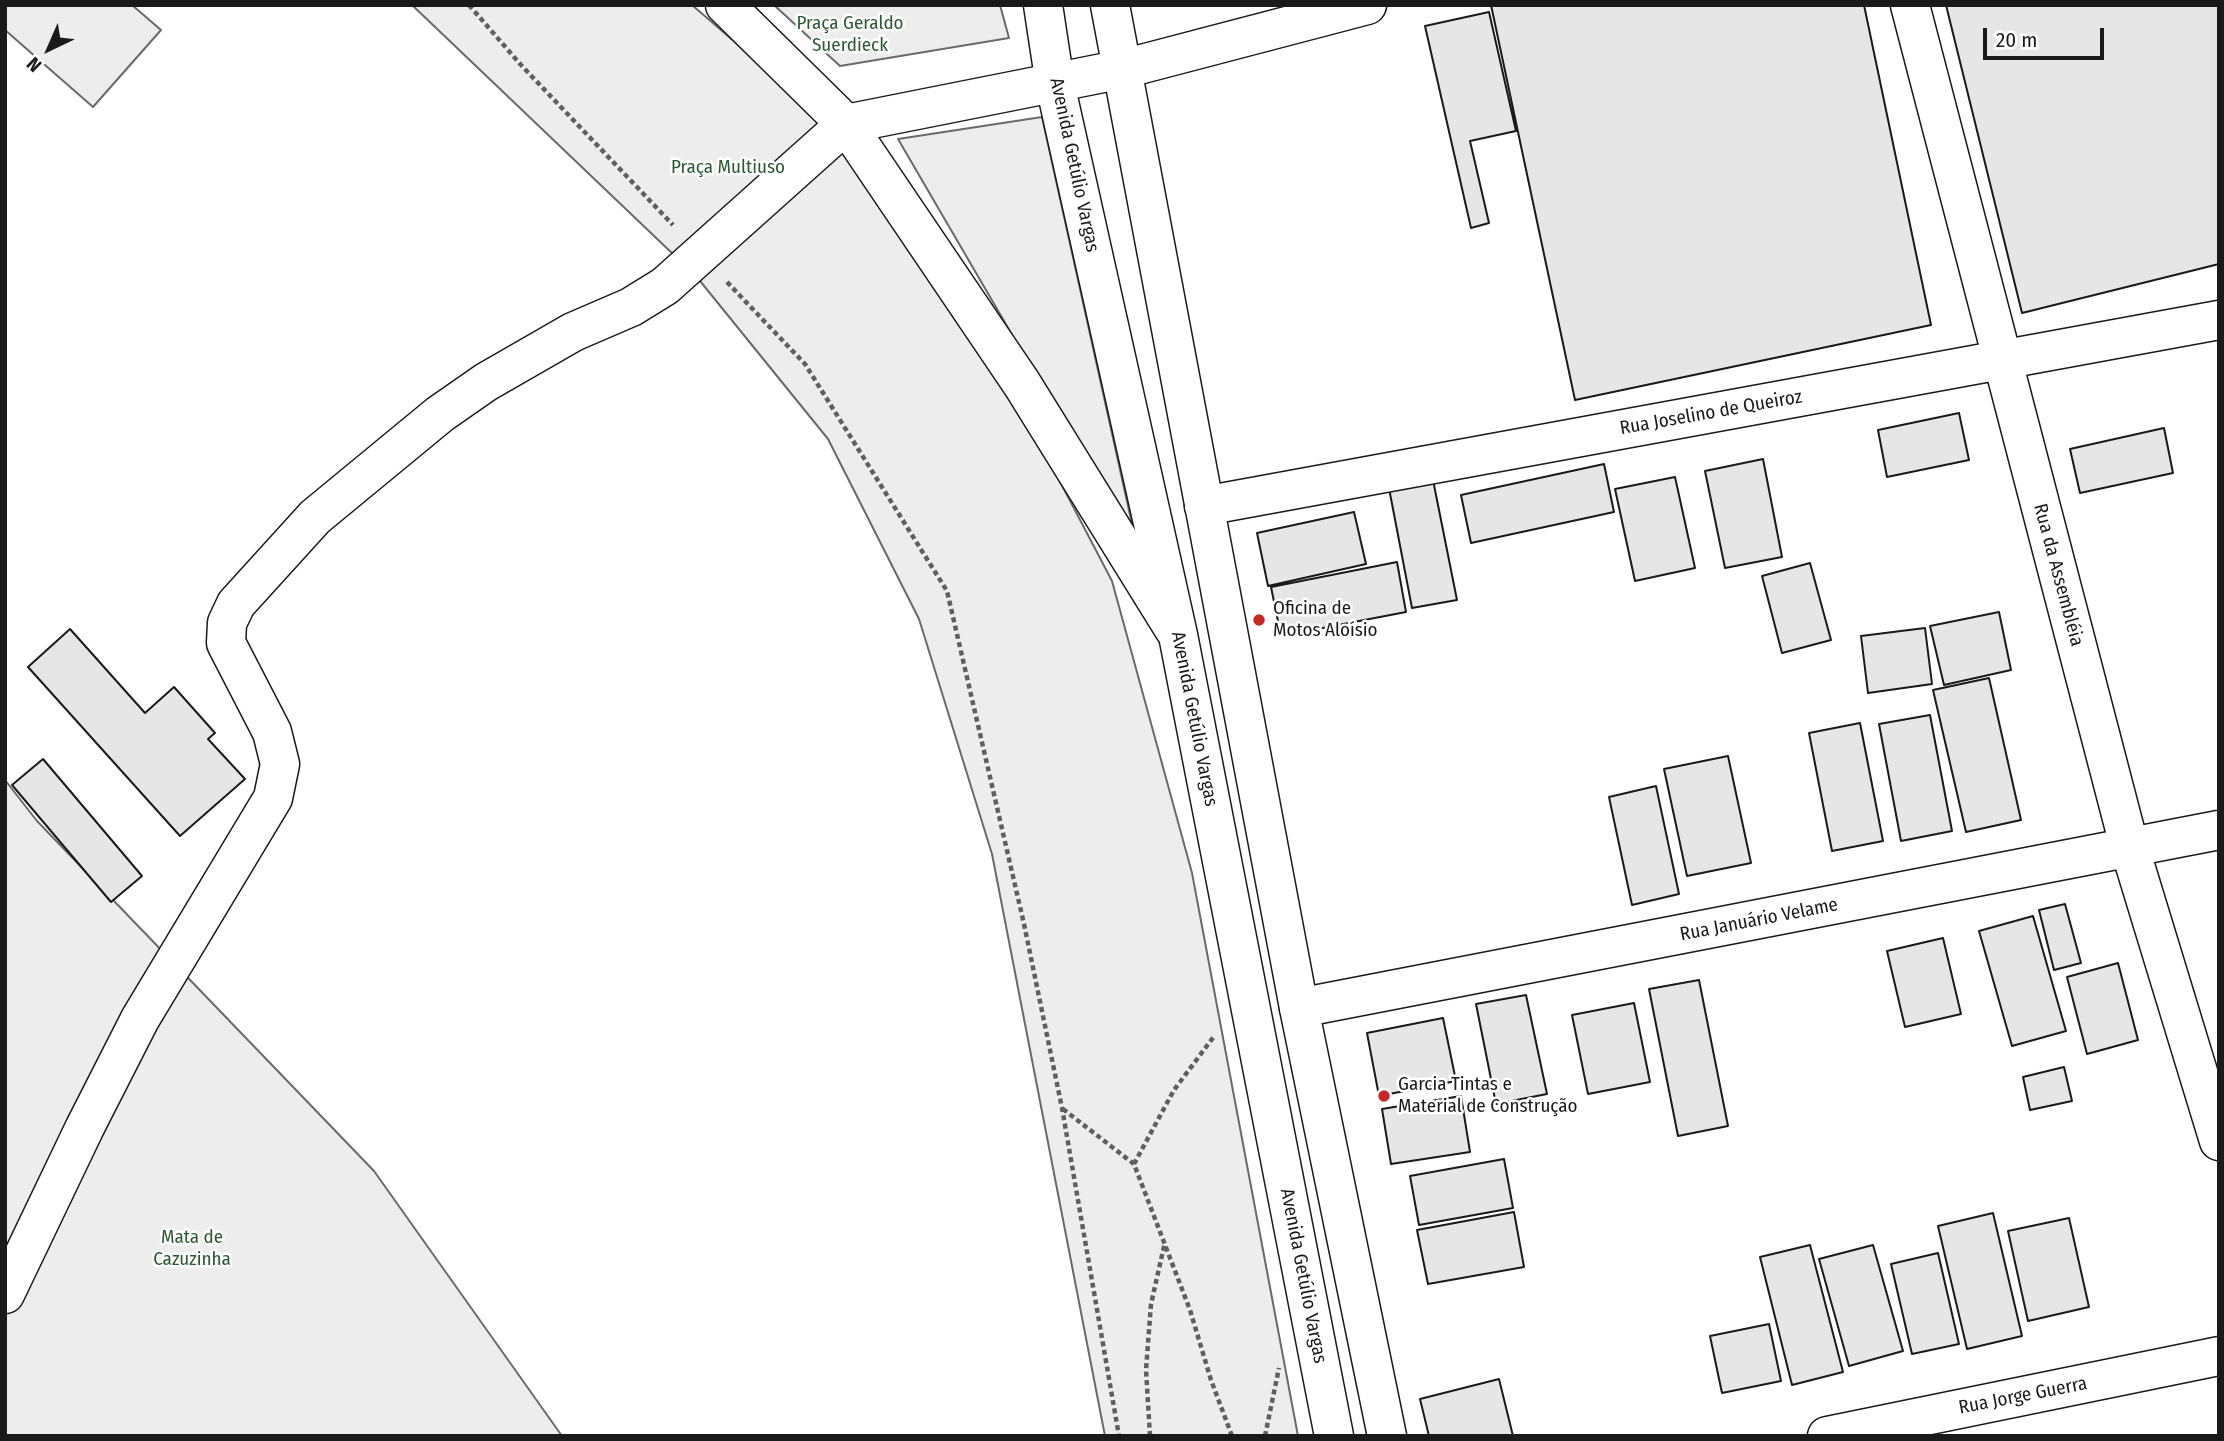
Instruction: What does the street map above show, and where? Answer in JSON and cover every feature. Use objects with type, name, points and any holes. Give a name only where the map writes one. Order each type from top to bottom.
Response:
[{"type":"street","points":[[725,5],[846,124],[1022,384],[1178,635]]},
{"type":"street","name":"Avenida Getúlio Vargas","points":[[1043,5],[1055,84],[1178,635],[1334,1436]]},
{"type":"street","points":[[1110,5],[1299,1008],[1387,1436]]},
{"type":"street","points":[[5,1294],[140,1019],[273,798],[280,764],[272,732],[226,643],[227,623],[236,604],[315,517],[440,414],[486,382],[562,338],[631,307],[665,286],[846,124],[1123,69],[1367,5]]},
{"type":"street","name":"Rua da Assembléia","points":[[1910,5],[2130,849],[2219,1141]]},
{"type":"street","name":"Rua Joselino de Queiroz","points":[[1204,506],[2219,320]]},
{"type":"street","name":"Rua Januário Velame","points":[[1299,1008],[2219,830]]},
{"type":"street","name":"Rua Jorge Guerra","points":[[1828,1436],[2219,1356]]},
{"type":"path","points":[[469,5],[521,65],[805,364],[947,591],[1024,924],[1062,1108],[1119,1436]]},
{"type":"path","points":[[1134,1164],[1174,1090],[1221,1027],[1246,987]]},
{"type":"path","points":[[1062,1108],[1134,1164],[1165,1242],[1232,1436]]},
{"type":"path","points":[[1150,1436],[1146,1370],[1151,1304],[1165,1242]]},
{"type":"green space","points":[[5,5],[132,5],[161,30],[93,107],[5,30]]},
{"type":"green space","name":"Praça Multiuso","points":[[412,5],[692,5],[816,112],[998,363],[1112,581],[1192,873],[1298,1436],[1105,1436],[992,854],[919,619],[828,439],[696,276]]},
{"type":"green space","name":"Praça Geraldo Suerdieck","points":[[774,5],[1000,5],[1009,38],[840,66]]},
{"type":"green space","points":[[1042,117],[1138,551],[898,139]]},
{"type":"green space","name":"Mata de Cazuzinha","points":[[5,780],[37,821],[374,1171],[562,1436],[5,1436]]},
{"type":"building","points":[[1491,5],[1864,5],[1931,325],[1575,400]]},
{"type":"building","points":[[1946,5],[2219,5],[2219,264],[2022,313]]},
{"type":"building","points":[[1489,12],[1516,131],[1470,141],[1489,223],[1471,228],[1425,26]]},
{"type":"building","points":[[1959,413],[1969,460],[1887,477],[1878,430]]},
{"type":"building","points":[[2164,428],[2173,473],[2080,493],[2070,449]]},
{"type":"building","points":[[1763,459],[1782,557],[1725,568],[1705,471]]},
{"type":"building","points":[[1604,464],[1614,512],[1471,543],[1461,495]]},
{"type":"building","points":[[1432,475],[1457,600],[1412,608],[1388,483]]},
{"type":"building","points":[[1675,477],[1695,568],[1635,581],[1615,489]]},
{"type":"building","points":[[1354,512],[1366,564],[1268,586],[1257,533]]},
{"type":"building","points":[[1397,562],[1406,612],[1281,636],[1271,587]]},
{"type":"building","points":[[1810,563],[1831,640],[1782,653],[1762,576]]},
{"type":"building","points":[[1999,612],[2011,670],[1944,685],[1930,626]]},
{"type":"building","points":[[1925,628],[1932,684],[1868,693],[1861,636]]},
{"type":"building","points":[[70,629],[145,713],[174,687],[215,733],[208,739],[245,779],[180,836],[28,667]]},
{"type":"building","points":[[1989,678],[2021,820],[1966,832],[1933,690]]},
{"type":"building","points":[[1930,715],[1952,831],[1901,841],[1879,724]]},
{"type":"building","points":[[1860,723],[1883,841],[1832,851],[1809,733]]},
{"type":"building","points":[[1728,756],[1751,863],[1687,876],[1664,769]]},
{"type":"building","points":[[43,759],[142,876],[111,902],[12,785]]},
{"type":"building","points":[[1656,786],[1679,894],[1632,905],[1609,797]]},
{"type":"building","points":[[2065,904],[2081,963],[2054,970],[2039,910]]},
{"type":"building","points":[[2033,916],[2066,1031],[2012,1046],[1979,931]]},
{"type":"building","points":[[1943,938],[1961,1014],[1905,1027],[1887,951]]},
{"type":"building","points":[[2118,963],[2138,1040],[2087,1054],[2067,977]]},
{"type":"building","points":[[1699,980],[1728,1126],[1678,1136],[1649,989]]},
{"type":"building","points":[[1526,995],[1547,1094],[1496,1104],[1476,1004]]},
{"type":"building","points":[[1634,1003],[1650,1082],[1588,1094],[1572,1015]]},
{"type":"building","points":[[1443,1018],[1456,1081],[1379,1096],[1367,1033]]},
{"type":"building","points":[[2064,1067],[2072,1101],[2030,1110],[2023,1077]]},
{"type":"building","points":[[1461,1096],[1470,1152],[1391,1164],[1382,1109]]},
{"type":"building","points":[[1504,1159],[1513,1208],[1419,1225],[1410,1176]]},
{"type":"building","points":[[1514,1212],[1524,1267],[1428,1284],[1417,1230]]},
{"type":"building","points":[[1993,1213],[2022,1336],[1967,1349],[1938,1226]]},
{"type":"building","points":[[2069,1218],[2089,1307],[2028,1321],[2008,1231]]},
{"type":"building","points":[[1810,1245],[1843,1372],[1792,1385],[1760,1257]]},
{"type":"building","points":[[1873,1245],[1903,1351],[1849,1366],[1819,1259]]},
{"type":"building","points":[[1938,1253],[1959,1344],[1912,1354],[1891,1264]]},
{"type":"building","points":[[1769,1324],[1781,1381],[1722,1393],[1710,1336]]},
{"type":"building","points":[[1499,1379],[1513,1436],[1429,1436],[1420,1399]]},
{"type":"place","name":"Oficina de Motos Aloísio","points":[[1259,620]]},
{"type":"place","name":"Garcia Tintas e Material de Construção","points":[[1384,1096]]}]
